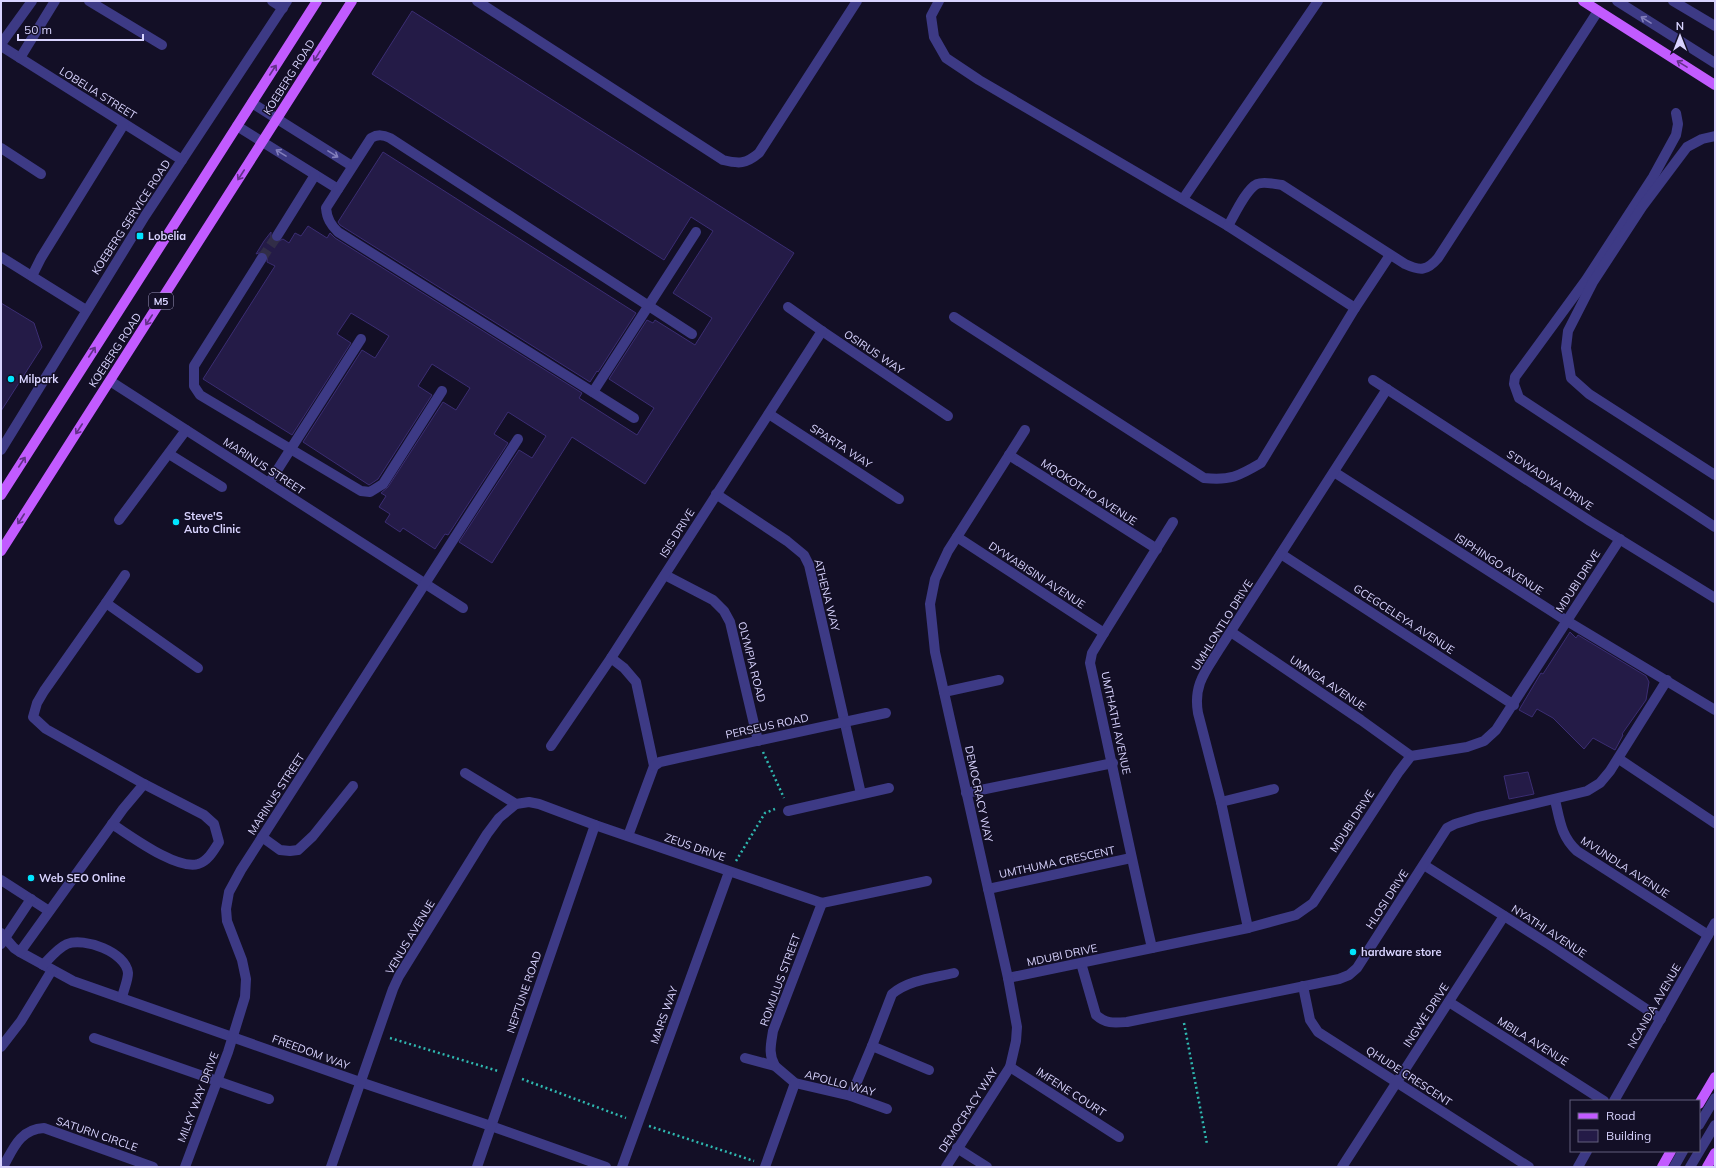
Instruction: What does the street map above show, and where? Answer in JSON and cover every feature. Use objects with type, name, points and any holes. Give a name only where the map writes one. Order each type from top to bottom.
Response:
[{"type":"main road","name":"KOEBERG ROAD","points":[[1,495],[317,1]]},
{"type":"main road","name":"KOEBERG ROAD","points":[[1,551],[352,1]]},
{"type":"main road","points":[[1583,1],[1715,85]]},
{"type":"main road","points":[[1700,1102],[1715,1077]]},
{"type":"main road","points":[[1662,1167],[1670,1152]]},
{"type":"main road","points":[[1707,1167],[1715,1153]]},
{"type":"street","points":[[1,45],[32,1]]},
{"type":"street","points":[[20,58],[55,1]]},
{"type":"street","points":[[90,1],[162,45]]},
{"type":"street","points":[[272,1],[285,5]]},
{"type":"street","points":[[477,1],[723,160],[736,163],[750,160],[759,153],[857,1]]},
{"type":"street","points":[[939,1],[931,16],[934,37],[946,58],[979,80],[1228,226],[1355,308]]},
{"type":"street","points":[[1183,199],[1318,1]]},
{"type":"street","points":[[1617,1],[1715,63]]},
{"type":"street","points":[[1673,1],[1715,26]]},
{"type":"street","name":"KOEBERG SERVICE ROAD","points":[[1,450],[86,310],[182,160],[285,5]]},
{"type":"street","points":[[1228,226],[1250,189],[1257,184],[1269,183],[1282,185],[1390,255],[1413,268],[1422,269],[1430,267],[1438,258],[1598,11]]},
{"type":"street","name":"LOBELIA STREET","points":[[1,45],[182,160]]},
{"type":"street","points":[[252,103],[352,166]]},
{"type":"street","points":[[1676,113],[1678,124],[1676,135],[1653,177],[1586,280],[1515,377],[1514,384],[1519,398],[1715,527]]},
{"type":"street","points":[[32,276],[124,124]]},
{"type":"street","points":[[237,126],[338,189]]},
{"type":"street","points":[[634,418],[338,232],[330,224],[326,215],[326,208],[370,138],[381,135],[390,138],[692,334]]},
{"type":"street","points":[[1715,136],[1702,139],[1688,147],[1642,207],[1593,282],[1568,331],[1566,348],[1571,378],[1584,390],[1715,475]]},
{"type":"street","points":[[1,148],[41,174]]},
{"type":"street","points":[[276,236],[315,175]]},
{"type":"street","points":[[593,392],[696,232]]},
{"type":"street","points":[[954,317],[1204,478],[1221,480],[1242,474],[1261,463],[1355,308],[1390,255]]},
{"type":"street","points":[[1,256],[86,310]]},
{"type":"street","points":[[262,258],[194,366],[194,386],[200,396],[291,448],[361,491],[370,492],[378,489],[383,484],[442,391]]},
{"type":"street","name":"OSIRUS WAY","points":[[788,306],[822,331],[948,416]]},
{"type":"street","name":"ISIS DRIVE","points":[[551,746],[611,658],[822,331]]},
{"type":"street","points":[[269,483],[361,339]]},
{"type":"street","name":"S'DWADWA DRIVE","points":[[1373,380],[1583,516],[1715,598]]},
{"type":"street","name":"MARINUS STREET","points":[[110,381],[463,608]]},
{"type":"street","name":"UMHLONTLO DRIVE","points":[[1248,928],[1221,802],[1196,699],[1197,690],[1202,677],[1388,389]]},
{"type":"street","name":"SPARTA WAY","points":[[769,414],[899,499]]},
{"type":"street","points":[[119,520],[186,430]]},
{"type":"street","name":"DEMOCRACY WAY","points":[[946,1167],[1010,1067],[1016,1041],[1017,1027],[1008,978],[935,652],[930,604],[935,580],[948,551],[1025,430]]},
{"type":"street","points":[[425,584],[518,439]]},
{"type":"street","points":[[169,454],[222,487]]},
{"type":"street","name":"MQOKOTHO AVENUE","points":[[1009,455],[1157,549]]},
{"type":"street","name":"ISIPHINGO AVENUE","points":[[1334,472],[1566,621],[1715,710]]},
{"type":"street","name":"ATHENA WAY","points":[[716,494],[787,541],[804,555],[809,565],[861,794]]},
{"type":"street","name":"UMTHATHI AVENUE","points":[[1152,948],[1131,858],[1113,764],[1090,663],[1092,653],[1173,522]]},
{"type":"street","name":"DYWABISINI AVENUE","points":[[957,537],[1104,633]]},
{"type":"street","name":"MDUBI DRIVE","points":[[1008,978],[1248,928],[1296,915],[1313,903],[1398,773],[1411,756],[1447,752],[1467,747],[1484,741],[1496,730],[1514,705],[1566,621],[1620,539]]},
{"type":"street","name":"GCEGCELEYA AVENUE","points":[[1282,554],[1514,705]]},
{"type":"street","points":[[112,824],[170,860],[183,865],[198,864],[211,855],[219,842],[214,824],[204,815],[144,784],[46,729],[33,717],[34,709],[44,691],[125,575]]},
{"type":"street","name":"OLYMPIA ROAD","points":[[665,575],[707,597],[724,611],[730,622],[758,740]]},
{"type":"street","name":"MARINUS STREET","points":[[234,1036],[245,997],[246,979],[242,960],[227,921],[226,909],[229,892],[262,837],[425,584]]},
{"type":"street","points":[[106,603],[198,668]]},
{"type":"street","name":"UMNGA AVENUE","points":[[1231,632],[1411,756]]},
{"type":"street","points":[[611,658],[624,668],[636,682],[654,766],[628,836]]},
{"type":"street","points":[[944,692],[999,680]]},
{"type":"street","name":"HLOSI DRIVE","points":[[1081,963],[1096,1015],[1102,1020],[1112,1024],[1339,979],[1357,968],[1447,828],[1478,817],[1587,791],[1600,783],[1619,759],[1666,680]]},
{"type":"street","name":"PERSEUS ROAD","points":[[654,766],[660,762],[886,713]]},
{"type":"street","points":[[1619,759],[1715,823]]},
{"type":"street","points":[[966,793],[1113,764]]},
{"type":"street","points":[[465,773],[516,804]]},
{"type":"street","points":[[17,950],[49,911],[112,824],[144,784]]},
{"type":"street","points":[[262,837],[280,850],[298,850],[313,836],[353,786]]},
{"type":"street","points":[[787,808],[889,788]]},
{"type":"street","points":[[1221,802],[1274,789]]},
{"type":"street","name":"MVUNDLA AVENUE","points":[[1554,800],[1562,832],[1568,843],[1577,851],[1708,935]]},
{"type":"street","name":"ZEUS DRIVE","points":[[516,804],[529,802],[539,804],[729,872],[822,903]]},
{"type":"street","name":"VENUS AVENUE","points":[[331,1167],[399,976],[487,834],[499,818],[516,804]]},
{"type":"street","name":"NEPTUNE ROAD","points":[[477,1167],[595,825]]},
{"type":"street","name":"UMTHUMA CRESCENT","points":[[988,889],[1131,858]]},
{"type":"street","name":"NYATHI AVENUE","points":[[1424,865],[1661,1019]]},
{"type":"street","name":"MARS WAY","points":[[622,1167],[729,872]]},
{"type":"street","points":[[1,880],[49,911]]},
{"type":"street","points":[[822,903],[927,881]]},
{"type":"street","points":[[2,940],[31,899]]},
{"type":"street","name":"ROMULUS STREET","points":[[774,1066],[771,1060],[770,1050],[773,1031],[822,903]]},
{"type":"street","name":"INGWE DRIVE","points":[[1344,1166],[1504,916]]},
{"type":"street","name":"NCANDA AVENUE","points":[[1615,1100],[1715,923]]},
{"type":"street","name":"FREEDOM WAY","points":[[2,940],[73,981],[606,1167]]},
{"type":"street","points":[[43,965],[65,945],[74,942],[89,943],[107,949],[121,960],[128,973],[122,998]]},
{"type":"street","points":[[1,1047],[21,1021],[52,970]]},
{"type":"street","points":[[851,1096],[892,994],[915,982],[954,973]]},
{"type":"street","name":"QHUDE CRESCENT","points":[[1303,986],[1310,1020],[1318,1032],[1529,1167]]},
{"type":"street","name":"MBILA AVENUE","points":[[1449,1002],[1602,1100]]},
{"type":"street","name":"MILKY WAY DRIVE","points":[[185,1167],[234,1036]]},
{"type":"street","points":[[94,1038],[269,1098]]},
{"type":"street","points":[[872,1046],[929,1070]]},
{"type":"street","name":"APOLLO WAY","points":[[745,1058],[774,1066],[795,1083],[851,1096],[887,1109]]},
{"type":"street","name":"IMFENE COURT","points":[[1010,1067],[1119,1137]]},
{"type":"street","points":[[766,1166],[795,1083]]},
{"type":"street","points":[[1700,1122],[1715,1098]]},
{"type":"street","points":[[1700,1151],[1715,1126]]},
{"type":"street","name":"SATURN CIRCLE","points":[[3,1167],[16,1144],[24,1135],[30,1130],[44,1128],[153,1167]]},
{"type":"street","points":[[958,1148],[987,1167]]},
{"type":"street","points":[[1578,1167],[1586,1152]]},
{"type":"street","points":[[1674,1167],[1682,1152]]},
{"type":"street","points":[[1690,1167],[1699,1152]]},
{"type":"path","points":[[729,872],[765,813],[787,808],[758,740]]},
{"type":"path","points":[[1182,1011],[1207,1144]]},
{"type":"path","points":[[378,1034],[509,1074],[638,1122],[766,1166]]},
{"type":"building","points":[[412,11],[794,253],[645,484],[572,437],[492,563],[459,542],[519,450],[532,458],[546,436],[508,412],[494,434],[508,443],[448,535],[445,534],[435,549],[403,528],[400,532],[385,522],[390,514],[379,507],[386,496],[381,493],[388,487],[443,402],[456,410],[470,388],[432,364],[418,386],[432,395],[378,479],[369,485],[303,442],[362,350],[375,358],[389,336],[351,313],[337,334],[351,343],[292,435],[203,379],[275,266],[267,262],[268,255],[265,252],[256,254],[264,241],[271,232],[271,239],[273,241],[277,242],[283,239],[289,243],[295,233],[301,236],[308,226],[327,238],[330,233],[335,238],[582,393],[579,398],[637,435],[654,408],[609,379],[647,320],[653,323],[655,320],[695,345],[712,318],[673,293],[713,231],[691,217],[664,260],[372,74]]},
{"type":"building","points":[[383,152],[636,313],[590,382],[340,225],[338,222]]},
{"type":"building","name":"Milpark","points":[[1,303],[34,323],[42,347],[1,411]]},
{"type":"building","points":[[1570,632],[1576,638],[1578,635],[1646,676],[1649,682],[1646,700],[1622,734],[1623,735],[1615,750],[1593,738],[1584,749],[1553,718],[1537,709],[1532,717],[1519,710],[1541,673],[1543,674]]},
{"type":"building","points":[[1528,772],[1534,794],[1509,799],[1504,776]]},
{"type":"tunnel","points":[[262,258],[277,236]]},
{"type":"place","name":"Lobelia","points":[[140,236]]},
{"type":"place","name":"Milpark","points":[[11,379]]},
{"type":"place","name":"Steve'S Auto Clinic","points":[[176,522]]},
{"type":"place","name":"Web SEO Online","points":[[31,878]]},
{"type":"place","name":"hardware store","points":[[1353,952]]}]
